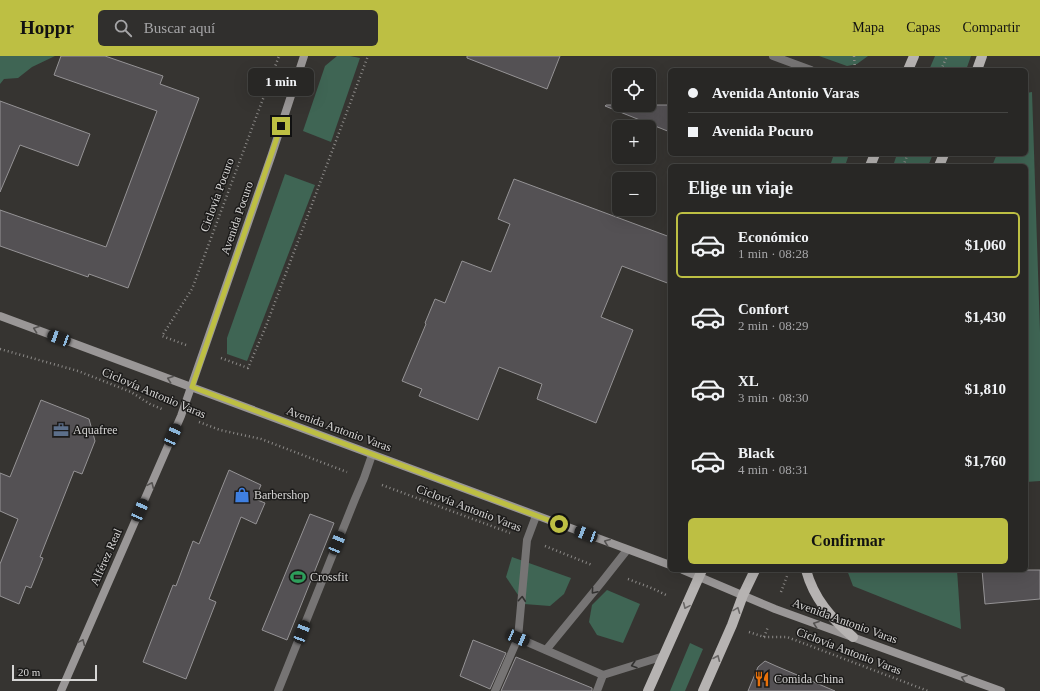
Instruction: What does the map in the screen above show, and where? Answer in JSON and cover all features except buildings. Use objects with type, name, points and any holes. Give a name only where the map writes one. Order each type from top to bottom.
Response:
[{"type":"main road","name":"Avenida Pocuro","points":[[192,387],[304,56]]},
{"type":"main road","points":[[909,68],[914,56]]},
{"type":"main road","points":[[978,68],[982,56]]},
{"type":"main road","name":"Avenida Antonio Varas","points":[[0,316],[668,564]]},
{"type":"main road","name":"Alférez Real","points":[[61,691],[181,416],[192,387]]},
{"type":"main road","points":[[703,691],[754,572]]},
{"type":"main road","points":[[807,572],[813,589],[821,604],[831,617],[853,637]]},
{"type":"main road","name":"Avenida Antonio Varas","points":[[701,573],[743,595],[775,609],[1001,691]]},
{"type":"main road","points":[[648,691],[701,573]]},
{"type":"street","points":[[773,56],[806,68]]},
{"type":"street","points":[[278,691],[372,455]]},
{"type":"street","points":[[495,691],[518,638],[527,540],[536,516]]},
{"type":"street","points":[[546,650],[627,550]]},
{"type":"street","points":[[518,638],[604,675],[664,656]]},
{"type":"street","points":[[596,691],[604,675]]},
{"type":"path","name":"Ciclovía Pocuro","points":[[162,336],[192,288],[278,56]]},
{"type":"path","points":[[248,368],[266,326],[368,56]]},
{"type":"path","points":[[854,56],[855,68]]},
{"type":"path","points":[[942,68],[947,56]]},
{"type":"path","name":"Ciclovía Antonio Varas","points":[[0,349],[78,371],[131,392],[150,404],[220,430],[261,439],[654,589],[687,605]]},
{"type":"path","name":"Ciclovía Antonio Varas","points":[[732,625],[755,635],[764,637],[787,637],[928,691]]},
{"type":"green space","points":[[0,56],[55,56],[32,67],[18,78],[4,79],[0,84]]},
{"type":"green space","points":[[337,56],[360,58],[331,142],[303,131],[325,66]]},
{"type":"green space","points":[[819,56],[868,56],[857,64],[847,66]]},
{"type":"green space","points":[[935,56],[971,56],[967,68],[930,68]]},
{"type":"green space","points":[[1032,92],[1040,332],[1040,481],[1028,482],[1028,164],[993,164],[996,156],[1028,156],[1028,93]]},
{"type":"green space","points":[[833,156],[848,156],[846,164],[831,164]]},
{"type":"green space","points":[[896,156],[932,156],[929,164],[894,164]]},
{"type":"green space","points":[[285,174],[315,185],[247,361],[227,354],[227,338]]},
{"type":"green space","points":[[512,557],[571,578],[564,594],[550,606],[524,604],[506,577]]},
{"type":"green space","points":[[848,572],[957,572],[961,629],[853,586]]},
{"type":"green space","points":[[607,590],[640,604],[623,643],[597,635],[589,622],[592,605]]},
{"type":"green space","points":[[690,643],[703,649],[685,691],[670,691]]},
{"type":"place","name":"Aquafree","points":[[61,430]]},
{"type":"place","name":"Barbershop","points":[[242,495]]},
{"type":"place","name":"Crossfit","points":[[298,577]]},
{"type":"place","name":"Comida China","points":[[762,679]]},
{"type":"route","points":[[281,126],[192,387],[559,524]]}]
